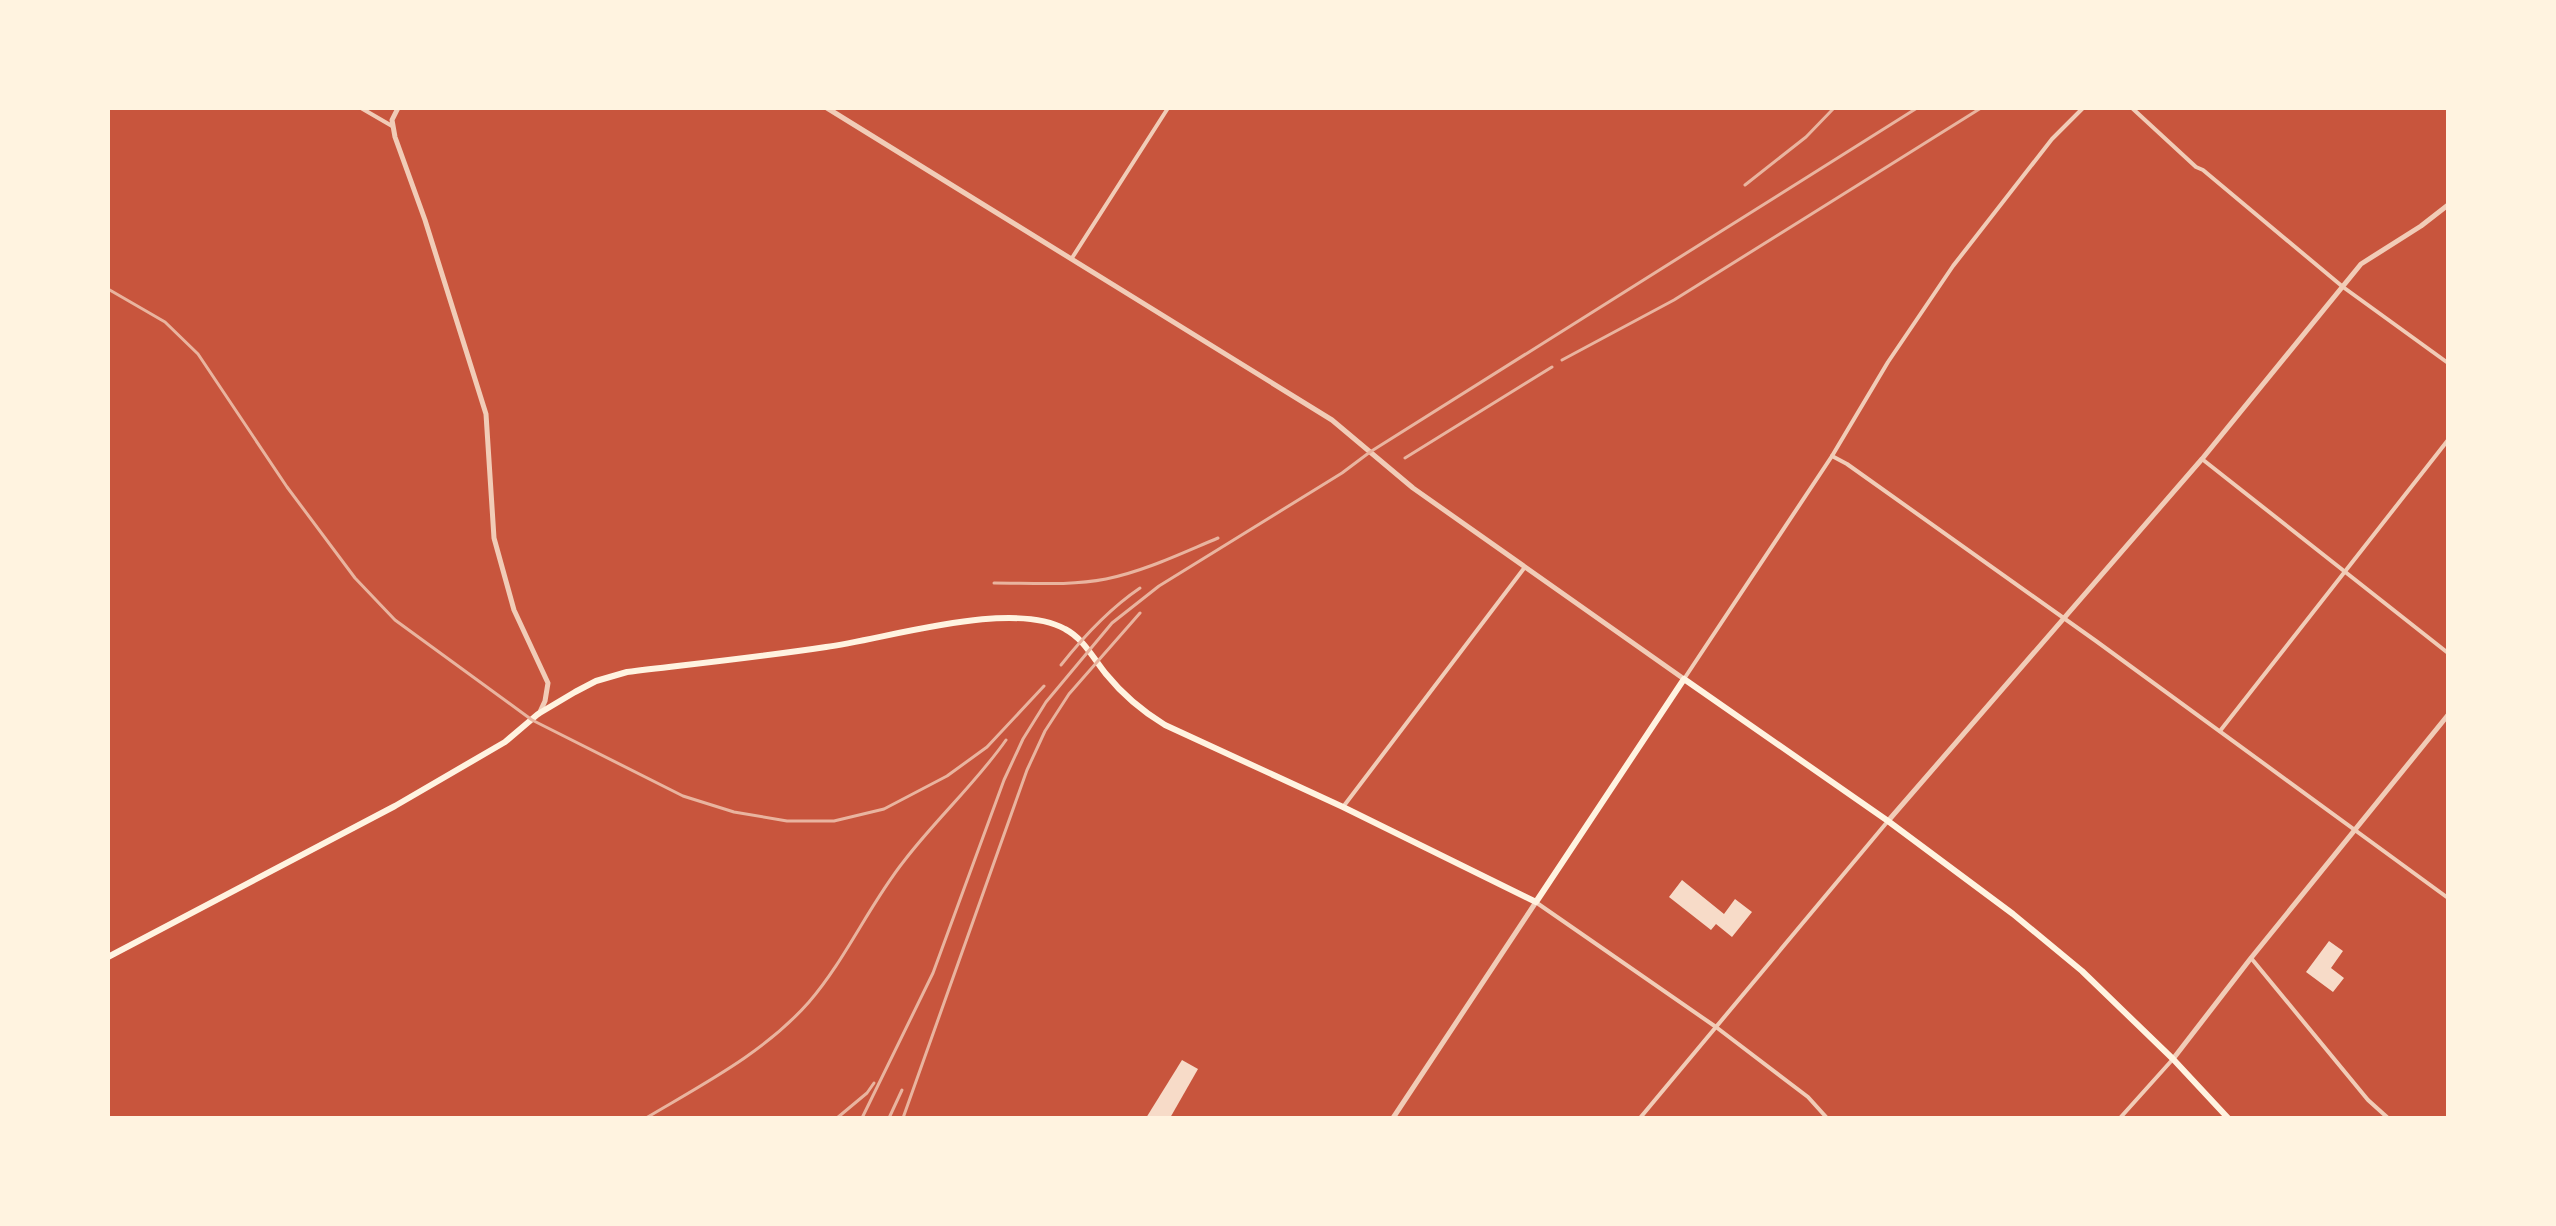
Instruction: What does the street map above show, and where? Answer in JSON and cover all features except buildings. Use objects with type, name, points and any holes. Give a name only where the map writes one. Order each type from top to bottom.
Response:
[{"type":"main road","points":[[108,957],[407,799],[505,742],[538,714],[596,681],[627,672],[828,647],[966,621],[1018,619],[1038,621],[1067,630],[1081,640],[1108,677],[1152,718],[1536,902],[1684,679],[1888,821],[2013,914],[2082,971],[2173,1059],[2228,1118]]},
{"type":"street","points":[[361,108],[392,126]]},
{"type":"street","points":[[398,108],[392,126],[486,414],[494,538],[514,610],[548,683],[545,701],[538,714]]},
{"type":"street","points":[[827,108],[1332,420],[1413,488],[1684,679],[1953,266],[2052,139],[2083,108]]},
{"type":"street","points":[[1072,258],[1168,108]]},
{"type":"street","points":[[2132,108],[2196,167],[2343,287],[2448,363]]},
{"type":"street","points":[[1640,1118],[1888,821],[2202,459],[2361,264],[2448,205]]},
{"type":"street","points":[[2219,732],[2448,440]]},
{"type":"street","points":[[1832,456],[2064,618],[2448,898]]},
{"type":"street","points":[[2202,459],[2448,653]]},
{"type":"street","points":[[1343,807],[1525,567]]},
{"type":"street","points":[[2120,1118],[2173,1059],[2448,715]]},
{"type":"street","points":[[1393,1118],[1536,902],[1716,1027],[1808,1097],[1827,1118]]},
{"type":"street","points":[[2251,958],[2368,1100],[2388,1118]]},
{"type":"railway","points":[[1745,185],[1806,137],[1834,108]]},
{"type":"railway","points":[[862,1118],[933,973],[1004,780],[1023,739],[1046,702],[1112,623],[1159,586],[1917,108]]},
{"type":"railway","points":[[1562,360],[1674,300],[1981,108]]},
{"type":"railway","points":[[108,289],[165,322],[198,354],[287,487],[355,578],[395,620],[532,720],[683,796],[734,812],[787,821],[834,821],[884,809],[947,776],[987,747],[1044,686]]},
{"type":"railway","points":[[1405,458],[1552,367]]},
{"type":"railway","points":[[994,583],[1064,583],[1121,576],[1218,538]]},
{"type":"railway","points":[[1061,665],[1098,624],[1140,588]]},
{"type":"railway","points":[[903,1118],[1027,770],[1045,731],[1069,694],[1140,613]]},
{"type":"railway","points":[[646,1118],[753,1052],[809,1002],[835,968],[904,861],[1006,740]]},
{"type":"railway","points":[[837,1118],[867,1093],[874,1083]]},
{"type":"railway","points":[[889,1118],[902,1090]]}]
